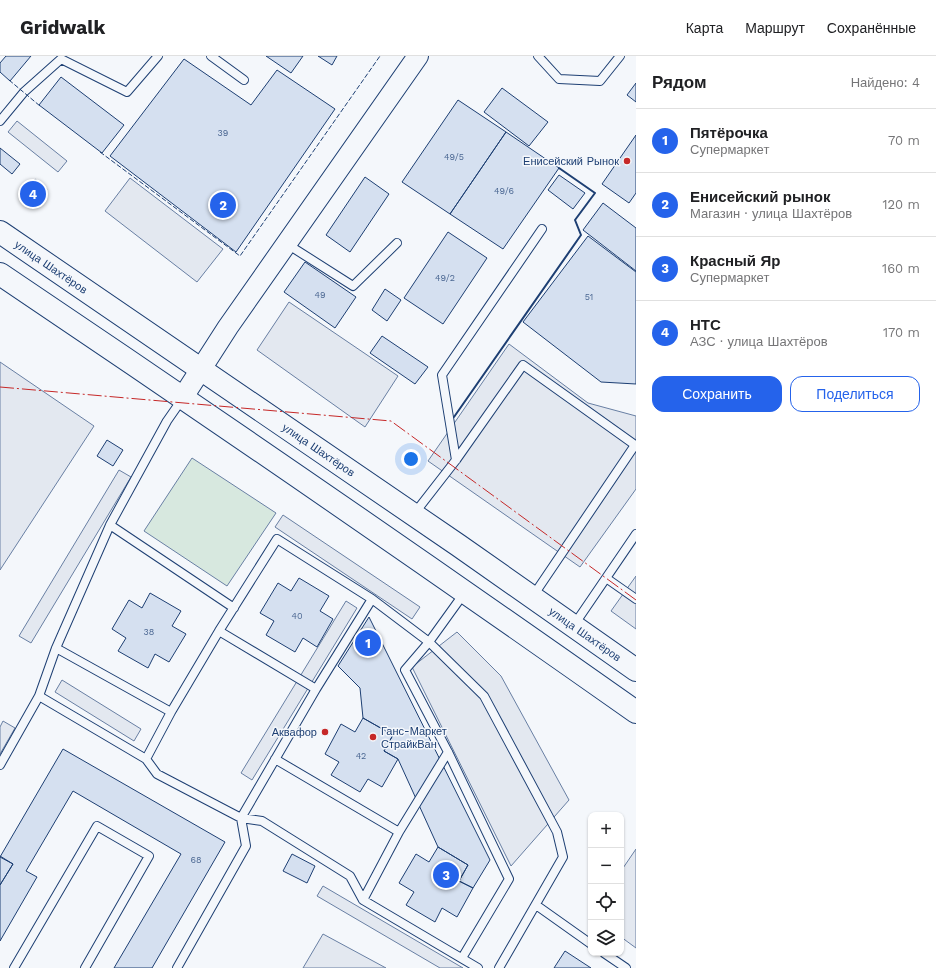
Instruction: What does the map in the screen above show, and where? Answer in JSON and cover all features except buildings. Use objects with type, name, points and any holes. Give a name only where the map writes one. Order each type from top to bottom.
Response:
[{"type":"main road","name":"улица Шахтёров","points":[[0,232],[636,670]]},
{"type":"main road","points":[[0,274],[183,397],[466,592],[636,712]]},
{"type":"street","points":[[183,397],[228,327],[418,56]]},
{"type":"lane","points":[[0,121],[24,92],[61,58],[127,92],[158,56]]},
{"type":"lane","points":[[211,56],[244,80]]},
{"type":"lane","points":[[538,56],[559,79],[600,81],[620,56]]},
{"type":"lane","points":[[456,460],[442,375],[542,229]]},
{"type":"lane","points":[[286,244],[353,286],[397,243]]},
{"type":"lane","points":[[413,515],[456,460],[523,365],[634,445],[532,597]]},
{"type":"lane","points":[[0,765],[39,696],[56,648],[110,525],[167,421],[183,397]]},
{"type":"lane","points":[[110,525],[234,608]]},
{"type":"lane","points":[[574,626],[636,534]]},
{"type":"lane","points":[[146,759],[171,712],[219,631],[277,540],[372,599],[429,642],[484,696],[557,832],[563,857],[499,968]]},
{"type":"lane","points":[[606,578],[636,598]]},
{"type":"lane","points":[[462,958],[509,879],[448,752],[405,670],[429,642],[466,592]]},
{"type":"lane","points":[[177,968],[246,846],[240,818],[316,689],[372,599]]},
{"type":"lane","points":[[219,631],[316,689]]},
{"type":"lane","points":[[56,648],[171,712]]},
{"type":"lane","points":[[39,696],[146,759],[157,774],[240,818],[262,821],[350,876],[363,900],[478,968]]},
{"type":"lane","points":[[363,900],[399,832],[448,752]]},
{"type":"lane","points":[[275,758],[399,832]]},
{"type":"lane","points":[[14,968],[97,826],[149,856],[85,968]]},
{"type":"lane","points":[[536,905],[588,942]]},
{"type":"lane","points":[[608,956],[626,968]]},
{"type":"shaded area","points":[[17,121],[67,161],[58,172],[8,132]]},
{"type":"shaded area","points":[[130,178],[223,249],[197,282],[105,211]]},
{"type":"shaded area","points":[[289,302],[398,376],[365,427],[257,350]]},
{"type":"shaded area","points":[[509,344],[588,403],[636,416],[636,489],[580,567],[428,461]]},
{"type":"shaded area","points":[[0,362],[94,426],[0,570]]},
{"type":"shaded area","points":[[192,458],[276,513],[227,586],[144,531]]},
{"type":"shaded area","points":[[119,470],[131,477],[31,643],[19,636]]},
{"type":"shaded area","points":[[283,515],[420,607],[412,619],[275,527]]},
{"type":"shaded area","points":[[636,576],[636,629],[611,611]]},
{"type":"shaded area","points":[[346,601],[357,608],[252,780],[241,773]]},
{"type":"shaded area","points":[[457,632],[501,676],[569,800],[511,866],[412,667]]},
{"type":"shaded area","points":[[62,680],[141,729],[134,741],[55,692]]},
{"type":"shaded area","points":[[3,721],[15,728],[0,754],[0,727]]},
{"type":"shaded area","points":[[636,849],[636,948],[624,939],[624,867]]},
{"type":"shaded area","points":[[323,886],[463,968],[440,968],[317,896]]},
{"type":"shaded area","points":[[323,934],[386,968],[303,968]]},
{"type":"fence","points":[[100,152],[240,256],[380,56]]},
{"type":"fence","points":[[9,80],[40,106]]},
{"type":"wall","points":[[454,417],[581,235],[575,220],[595,193],[559,168]]},
{"type":"power","points":[[0,387],[391,421],[636,600]]},
{"type":"place","name":"Енисейский Рынок","points":[[627,161]]},
{"type":"place","name":"НТС","points":[[33,194]]},
{"type":"place","name":"Енисейский рынок","points":[[223,205]]},
{"type":"place","name":"Пятёрочка","points":[[368,643]]},
{"type":"place","name":"Аквафор","points":[[325,732]]},
{"type":"place","name":"Ганс-Маркет СтрайкВан","points":[[373,737]]},
{"type":"place","name":"Красный Яр","points":[[446,875]]}]
